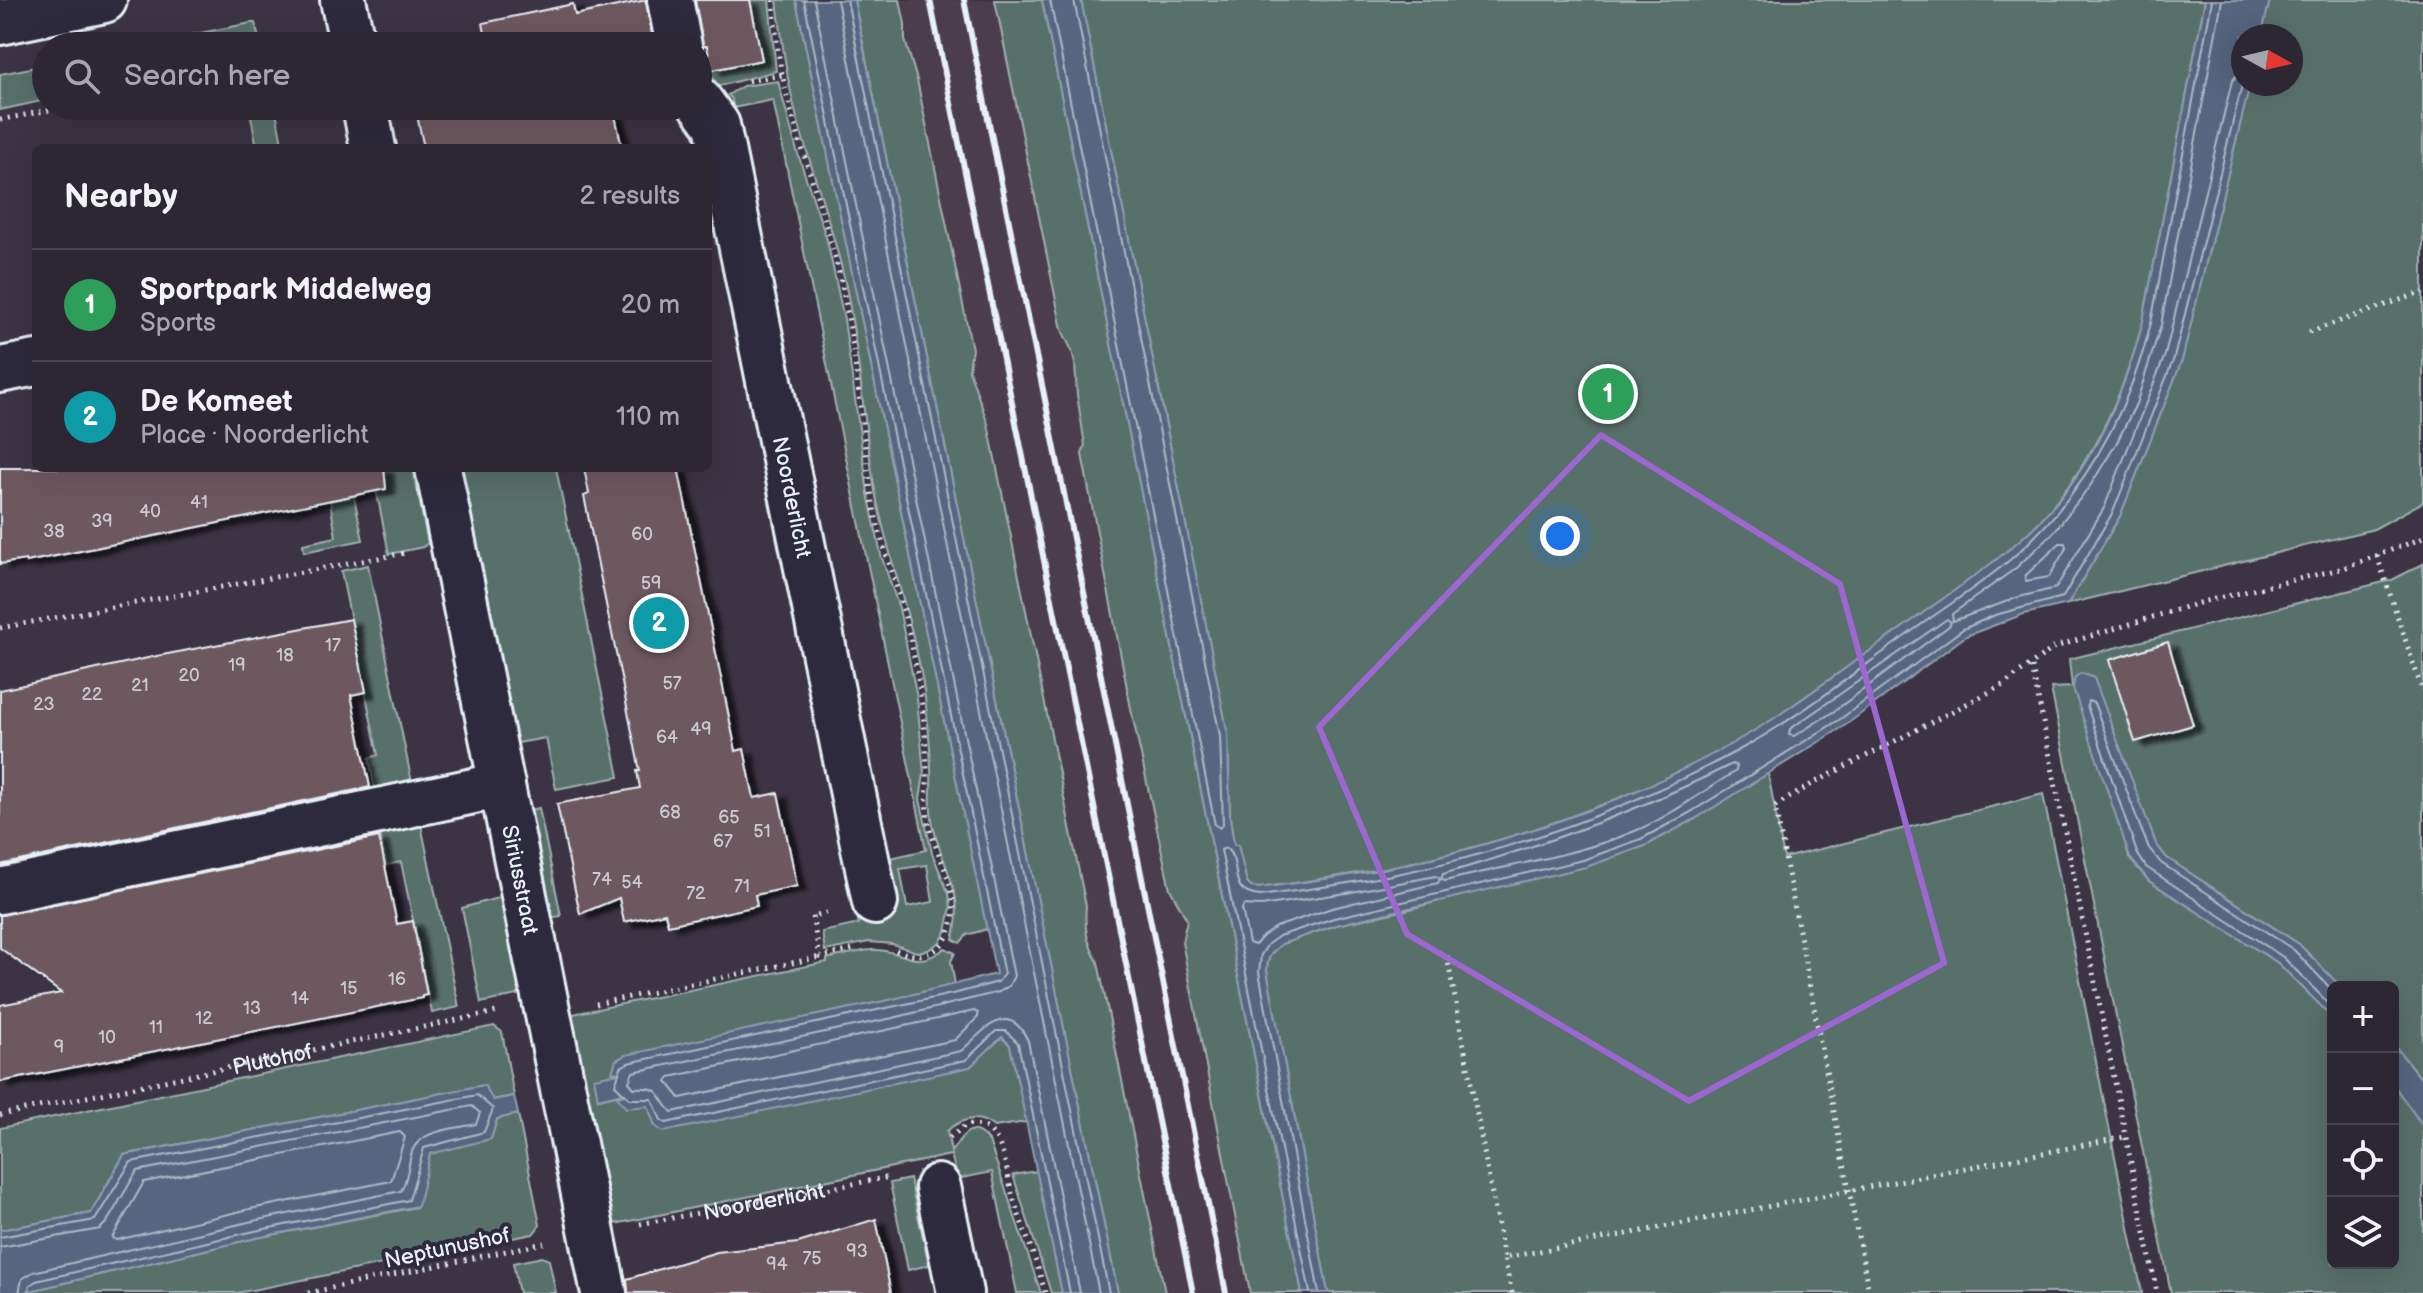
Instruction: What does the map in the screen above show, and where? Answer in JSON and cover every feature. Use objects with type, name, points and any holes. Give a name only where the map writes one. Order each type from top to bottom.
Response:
[{"type":"street","points":[[0,22],[104,0]]},
{"type":"street","points":[[343,0],[350,32]]},
{"type":"street","points":[[670,0],[676,32]]},
{"type":"street","name":"Noorderlicht","points":[[712,118],[717,125],[875,902]]},
{"type":"street","points":[[368,120],[372,144]]},
{"type":"street","points":[[0,370],[32,364]]},
{"type":"street","name":"Siriusstraat","points":[[439,472],[604,1293]]},
{"type":"street","points":[[0,891],[502,785]]},
{"type":"street","points":[[929,1169],[960,1293]]},
{"type":"path","points":[[773,0],[782,75],[830,236],[855,351],[873,502],[885,554],[907,624],[918,677],[925,732],[927,816],[955,906],[945,943],[934,951],[922,956],[906,955],[878,946]]},
{"type":"path","points":[[0,120],[32,114]]},
{"type":"path","points":[[2309,332],[2423,292]]},
{"type":"path","points":[[1869,1293],[1775,806],[2003,685],[2032,667],[2055,647],[2202,602],[2344,568],[2423,538]]},
{"type":"path","points":[[0,628],[453,544]]},
{"type":"path","points":[[2377,556],[2423,692]]},
{"type":"path","points":[[2032,667],[2157,1293]]},
{"type":"path","points":[[820,957],[812,916],[875,902]]},
{"type":"path","name":"Plutohof","points":[[0,1115],[546,1001],[571,1009],[867,946]]},
{"type":"path","points":[[1447,956],[1512,1293]]},
{"type":"path","points":[[929,1169],[952,1135],[967,1124],[983,1126],[992,1133],[999,1145],[1013,1199],[1036,1256],[1045,1293]]},
{"type":"path","points":[[1504,1258],[2125,1137]]},
{"type":"path","name":"Noorderlicht","points":[[592,1233],[929,1169]]},
{"type":"path","name":"Neptunushof","points":[[308,1293],[592,1233]]},
{"type":"highlighted area","points":[[1601,435],[1840,584],[1944,963],[1689,1101],[1407,934],[1319,727]]},
{"type":"shaded area","points":[[855,0],[1042,0],[1302,1293],[1118,1293]]},
{"type":"green space","points":[[750,0],[769,0],[776,71],[719,86],[712,77],[712,69],[762,60]]},
{"type":"green space","points":[[777,0],[796,0],[987,929],[967,935],[960,943],[953,939],[957,921],[954,889],[938,844],[931,811],[930,746],[922,678],[875,491],[845,282],[795,110]]},
{"type":"green space","points":[[854,0],[900,0],[905,40],[917,80],[972,349],[969,370],[988,424],[1086,906],[1087,936],[1098,962],[1165,1293],[1118,1293]]},
{"type":"green space","points":[[995,0],[1042,0],[1302,1293],[1250,1293],[1182,942],[1187,920],[1170,889],[1132,714],[1082,454],[1085,445],[1075,364],[1062,330]]},
{"type":"green space","points":[[1081,0],[2205,0],[2143,321],[2133,354],[2122,387],[2092,450],[2073,479],[2029,532],[1978,574],[1820,689],[1736,743],[1654,783],[1568,818],[1479,846],[1374,870],[1259,888],[1247,883],[1238,846],[1234,846],[1230,818],[1228,735]]},
{"type":"green space","points":[[2270,0],[2423,0],[2423,502],[2374,529],[2068,604],[2120,516],[2182,360],[2247,96],[2303,96],[2303,24],[2264,24]]},
{"type":"green space","points":[[255,23],[257,32],[206,32]]},
{"type":"green space","points":[[32,68],[32,103],[0,110],[0,74]]},
{"type":"green space","points":[[778,81],[797,151],[827,240],[844,319],[868,493],[881,555],[899,608],[917,698],[924,774],[920,799],[932,853],[949,894],[951,907],[946,932],[940,942],[928,950],[917,952],[892,944],[869,942],[825,951],[822,932],[897,912],[886,859],[926,850],[773,100],[733,108],[728,95],[743,86]],"holes":[[[927,865],[933,902],[907,907],[900,869]]]},
{"type":"green space","points":[[252,120],[278,120],[282,144],[256,144]]},
{"type":"green space","points":[[373,472],[414,472],[428,543],[423,547],[389,554]]},
{"type":"green space","points":[[457,472],[557,472],[619,777],[556,789],[546,738],[512,744]]},
{"type":"green space","points":[[354,497],[363,540],[304,552],[303,544],[336,537],[330,501]]},
{"type":"green space","points":[[2423,564],[2423,1081],[2399,1051],[2399,981],[2335,981],[2299,944],[2167,858],[2156,844],[2094,679],[2129,858],[2149,881],[2278,963],[2327,1012],[2327,1269],[2399,1269],[2399,1092],[2423,1126],[2423,1293],[2171,1293],[2051,688],[2072,687],[2069,659],[2392,580]]},
{"type":"green space","points":[[368,565],[412,783],[375,791],[369,758],[378,755],[341,571]]},
{"type":"green space","points":[[1768,773],[1784,858],[2043,794],[2142,1293],[1328,1293],[1267,971],[1269,959],[1275,950],[1281,944],[1336,925],[1406,910],[1645,846]]},
{"type":"green space","points":[[539,808],[561,916],[548,918],[526,811]]},
{"type":"green space","points":[[420,820],[459,1007],[432,1013],[401,862],[387,865],[379,829]]},
{"type":"green space","points":[[501,897],[521,994],[481,1003],[462,908]]},
{"type":"green space","points":[[945,948],[955,953],[951,961],[955,985],[619,1071],[599,1099],[624,1093],[618,1096],[648,1105],[655,1126],[1001,1037],[1010,1045],[1027,1122],[994,1127],[982,1120],[970,1119],[947,1131],[951,1152],[968,1132],[977,1131],[989,1141],[1041,1293],[1017,1293],[992,1172],[952,1180],[952,1173],[956,1172],[951,1155],[610,1225],[568,1015],[827,962],[827,959],[861,951],[883,950],[925,959]]},
{"type":"green space","points":[[494,1026],[502,1032],[514,1096],[492,1100],[484,1085],[124,1155],[91,1213],[0,1230],[0,1128]]},
{"type":"green space","points":[[518,1114],[540,1225],[533,1234],[237,1293],[21,1293],[256,1238],[417,1207],[430,1153],[491,1139],[497,1119]]},
{"type":"green space","points":[[1037,1171],[1062,1293],[1051,1293],[1013,1175]]},
{"type":"green space","points":[[910,1179],[929,1265],[908,1270],[890,1183]]},
{"type":"green space","points":[[542,1257],[549,1260],[556,1293],[519,1293],[513,1263]]},
{"type":"water","points":[[796,0],[854,0],[1118,1293],[1062,1293],[1010,1045],[1002,1037],[970,1067],[663,1132],[655,1126],[648,1106],[626,1108],[617,1097],[623,1093],[598,1099],[594,1078],[619,1073],[612,1072],[616,1060],[626,1055],[889,1000],[996,974]]},
{"type":"water","points":[[1042,0],[1081,0],[1228,735],[1230,818],[1234,845],[1238,845],[1247,883],[1259,888],[1375,871],[1442,856],[1540,827],[1637,791],[1684,769],[1773,719],[1976,575],[2025,535],[2057,503],[2090,455],[2126,376],[2143,321],[2205,0],[2270,0],[2264,24],[2231,24],[2231,96],[2247,96],[2182,360],[2120,516],[2068,604],[2024,614],[1966,636],[1843,727],[1695,819],[1645,846],[1586,867],[1336,925],[1282,944],[1272,953],[1267,971],[1328,1293],[1302,1293]]},
{"type":"water","points":[[2082,673],[2094,678],[2156,844],[2167,858],[2299,944],[2335,981],[2327,981],[2327,1012],[2278,963],[2149,881],[2130,858],[2073,688],[2075,677]]},
{"type":"water","points":[[2399,1051],[2423,1081],[2423,1126],[2399,1092]]},
{"type":"water","points":[[484,1085],[493,1100],[514,1096],[518,1114],[497,1119],[491,1139],[430,1154],[418,1206],[256,1238],[21,1293],[0,1293],[0,1230],[91,1213],[124,1155]]},
{"type":"building","points":[[646,0],[652,32],[485,32],[483,23],[573,4],[575,15]]},
{"type":"building","points":[[695,0],[750,0],[762,60],[712,70],[712,32],[701,32]]},
{"type":"building","points":[[418,120],[616,120],[621,144],[423,144]]},
{"type":"building","points":[[0,468],[32,468],[32,472],[384,472],[386,489],[26,562],[0,564]]},
{"type":"building","points":[[585,472],[679,472],[736,751],[744,749],[754,798],[778,793],[797,886],[755,895],[757,906],[668,925],[665,913],[624,922],[619,898],[580,914],[557,804],[640,788],[637,771],[640,771],[584,496],[589,494]]},
{"type":"building","points":[[351,619],[366,692],[351,695],[370,787],[0,865],[0,690]]},
{"type":"building","points":[[2168,642],[2193,725],[2135,742],[2109,660]]},
{"type":"building","points":[[379,837],[397,924],[413,921],[427,995],[0,1082],[0,1005],[61,993],[0,948],[0,915]]},
{"type":"building","points":[[876,1219],[891,1293],[628,1293],[627,1279],[717,1252],[798,1243]]},
{"type":"railway","points":[[930,0],[1193,1293]]},
{"type":"railway","points":[[964,0],[1226,1293]]},
{"type":"place","name":"Sportpark Middelweg","points":[[1608,394]]},
{"type":"place","name":"De Komeet","points":[[659,623]]}]
